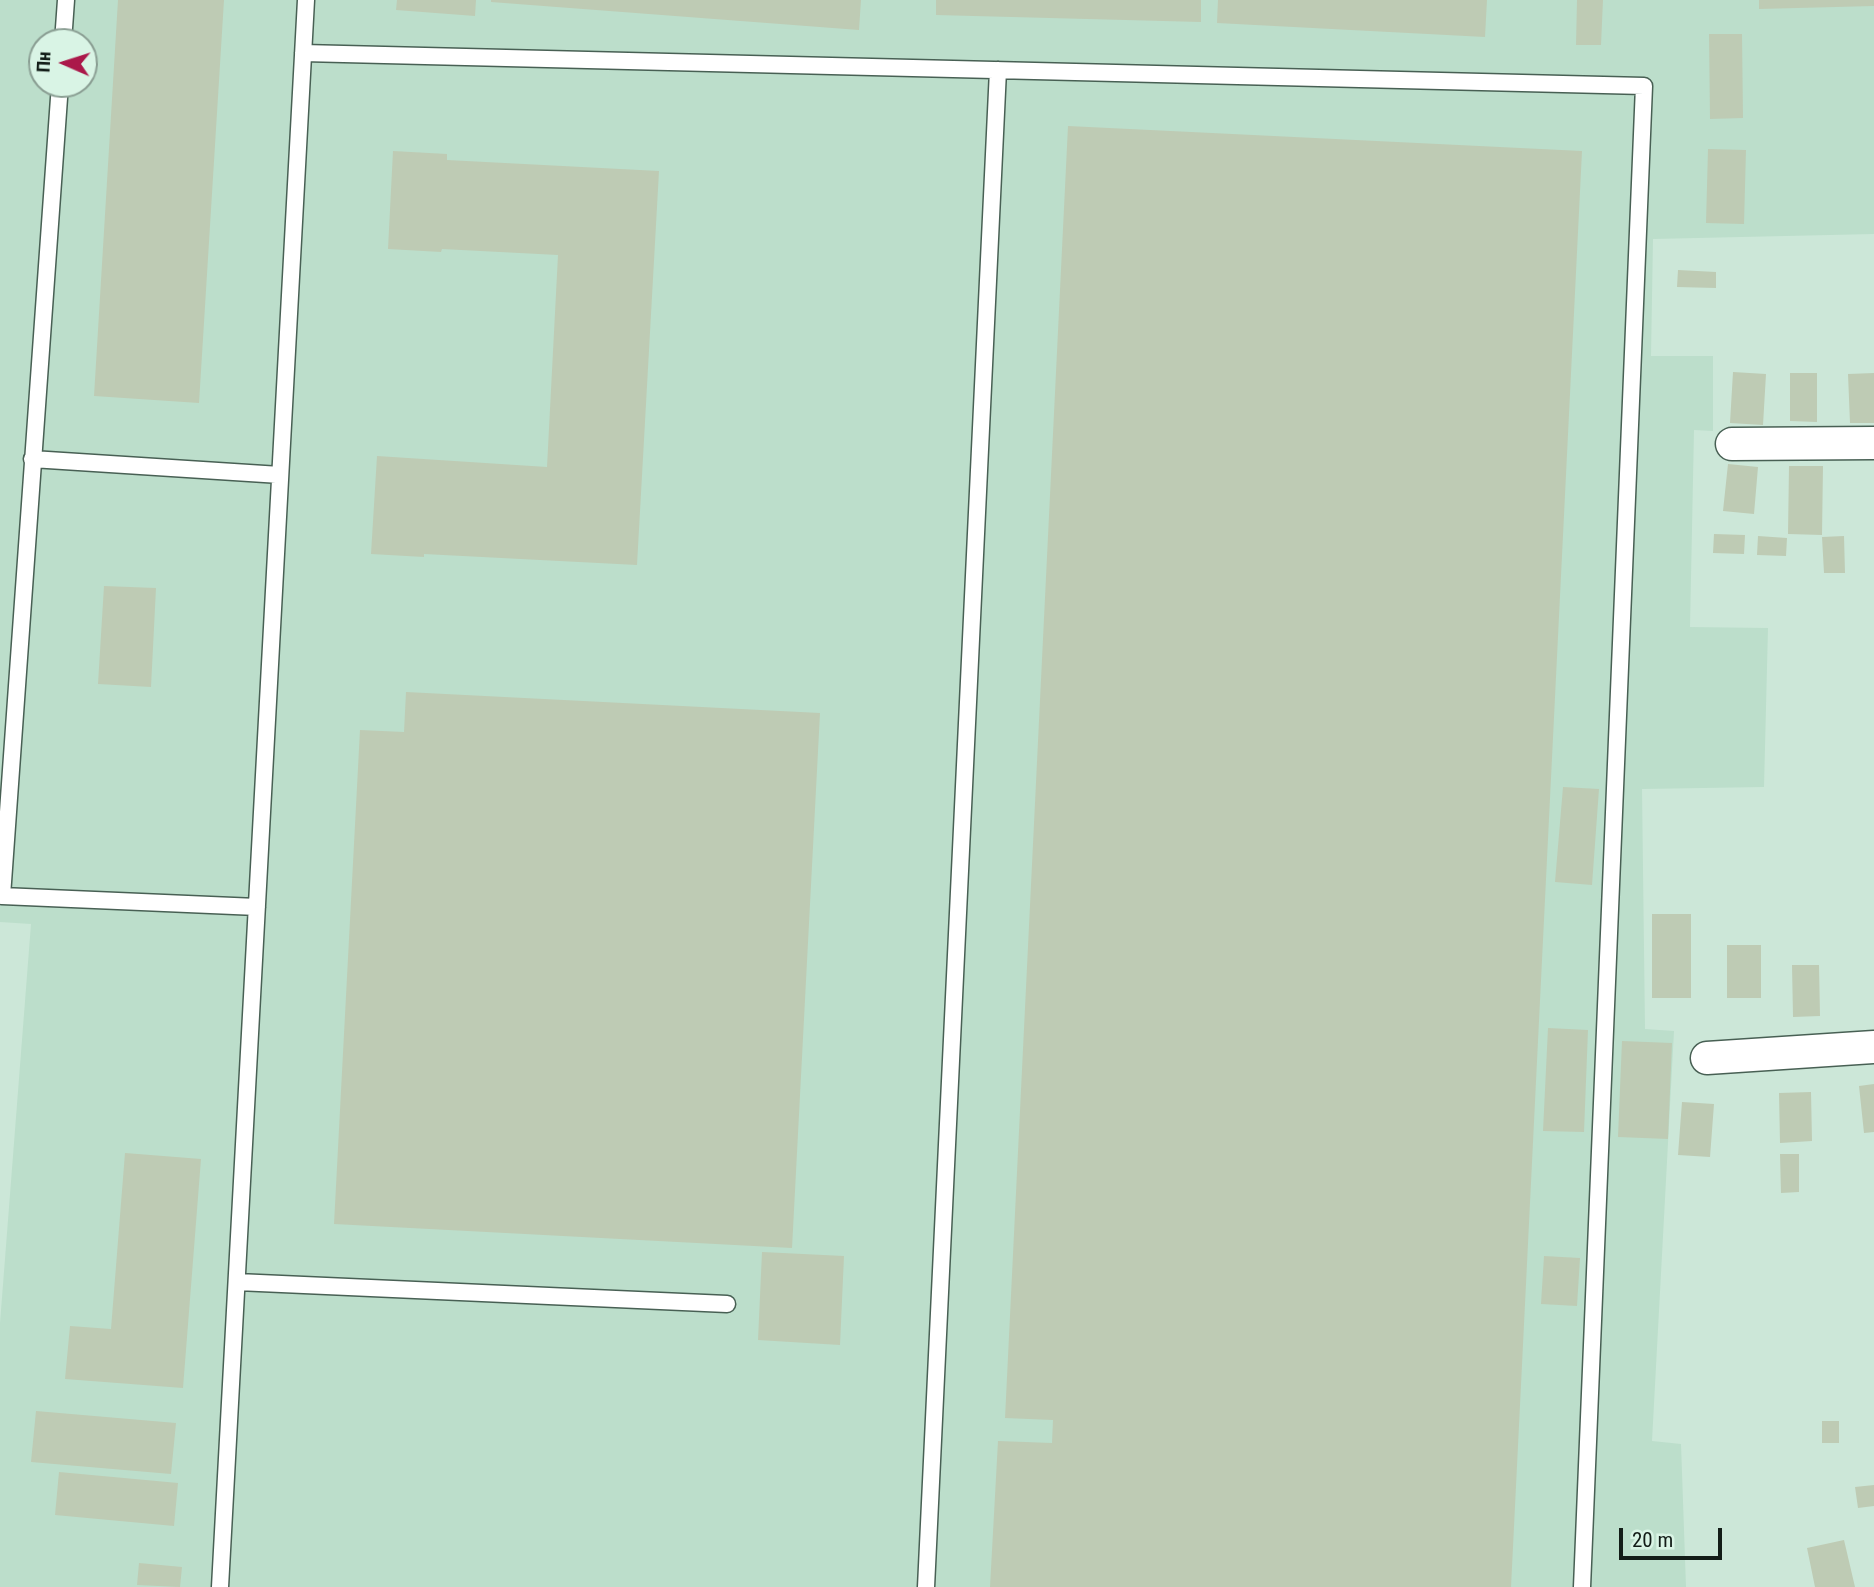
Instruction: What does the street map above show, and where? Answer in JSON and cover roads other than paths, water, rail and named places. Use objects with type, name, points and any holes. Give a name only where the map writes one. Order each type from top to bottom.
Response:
[{"type":"street","points":[[1732,444],[1874,443]]},
{"type":"street","points":[[1707,1058],[1874,1047]]},
{"type":"lane","points":[[64,28],[66,0]]},
{"type":"lane","points":[[220,1587],[306,0]]},
{"type":"lane","points":[[303,54],[1644,86],[1582,1587]]},
{"type":"lane","points":[[926,1587],[998,70]]},
{"type":"lane","points":[[59,98],[2,896],[257,907]]},
{"type":"lane","points":[[32,459],[281,475]]},
{"type":"lane","points":[[237,1282],[727,1304]]}]
